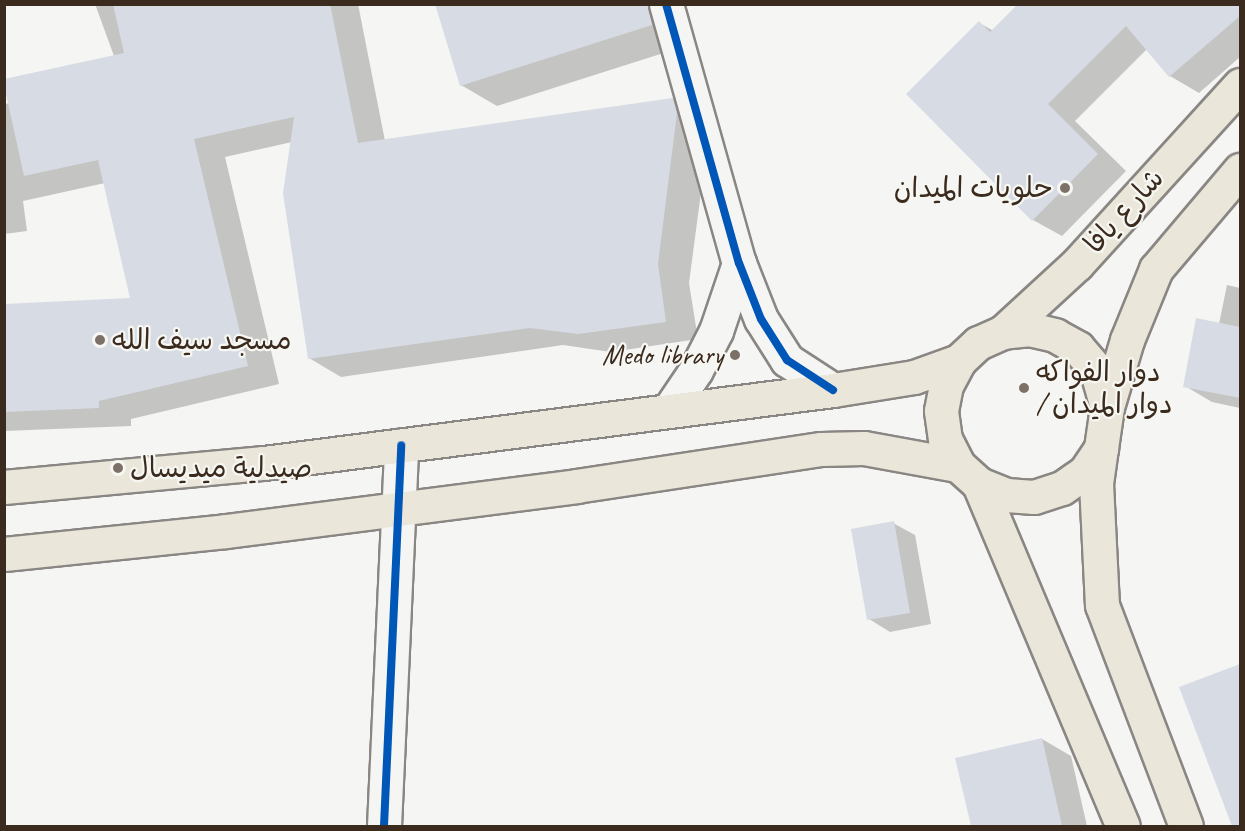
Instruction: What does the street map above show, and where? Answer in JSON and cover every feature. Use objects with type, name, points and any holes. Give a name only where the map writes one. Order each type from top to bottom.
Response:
[{"type":"main road","name":"شارع يافا","points":[[1003,332],[1077,264],[1240,85]]},
{"type":"main road","name":"شارع يافا","points":[[1107,407],[1126,340],[1156,269],[1234,183]]},
{"type":"main road","points":[[1123,826],[969,474],[945,439],[941,411],[946,385],[959,361],[978,343],[1003,332],[1030,329],[1047,333],[1078,348],[1096,369],[1107,407],[1096,483],[1102,605],[1186,826]]},
{"type":"main road","points":[[4,487],[264,464],[833,390],[915,377],[959,361]]},
{"type":"main road","points":[[4,554],[226,531],[821,449],[864,448],[969,474],[1006,495],[1034,497],[1062,488],[1085,472],[1101,448]]},
{"type":"street","points":[[675,9],[739,263],[761,319],[787,360],[833,390]]},
{"type":"street","points":[[669,410],[696,370],[716,331],[739,263]]},
{"type":"street","points":[[384,826],[400,508],[401,445]]},
{"type":"building","points":[[113,4],[330,4],[358,143],[673,98],[677,113],[658,264],[666,322],[578,334],[530,328],[308,359],[283,193],[294,117],[194,139],[248,366],[99,401],[99,408],[4,412],[4,304],[130,298],[98,160],[24,176],[4,85],[4,79],[124,53]]},
{"type":"building","points":[[435,4],[648,4],[652,25],[460,86]]},
{"type":"building","points":[[1018,4],[1240,4],[1240,16],[1169,77],[1126,26],[1048,104],[1098,154],[1032,221],[906,94],[979,21],[990,32]]},
{"type":"building","points":[[1196,318],[1240,327],[1240,398],[1183,387]]},
{"type":"building","points":[[894,521],[910,613],[867,620],[851,529]]},
{"type":"building","points":[[1240,664],[1240,826],[1232,826],[1179,687]]},
{"type":"building","points":[[1042,738],[1062,826],[971,826],[955,758]]},
{"type":"cycle path","points":[[666,4],[739,263],[761,319],[787,360],[833,390]]},
{"type":"cycle path","points":[[384,826],[401,445]]},
{"type":"place","name":"حلويات الميدان","points":[[1065,188]]},
{"type":"place","name":"مسجد سيف الله","points":[[100,340]]},
{"type":"place","name":"Medo library","points":[[735,355]]},
{"type":"place","name":"دوار الفواكه / دوار الميدان","points":[[1024,388]]},
{"type":"place","name":"صيدلية ميديسال","points":[[118,468]]}]
